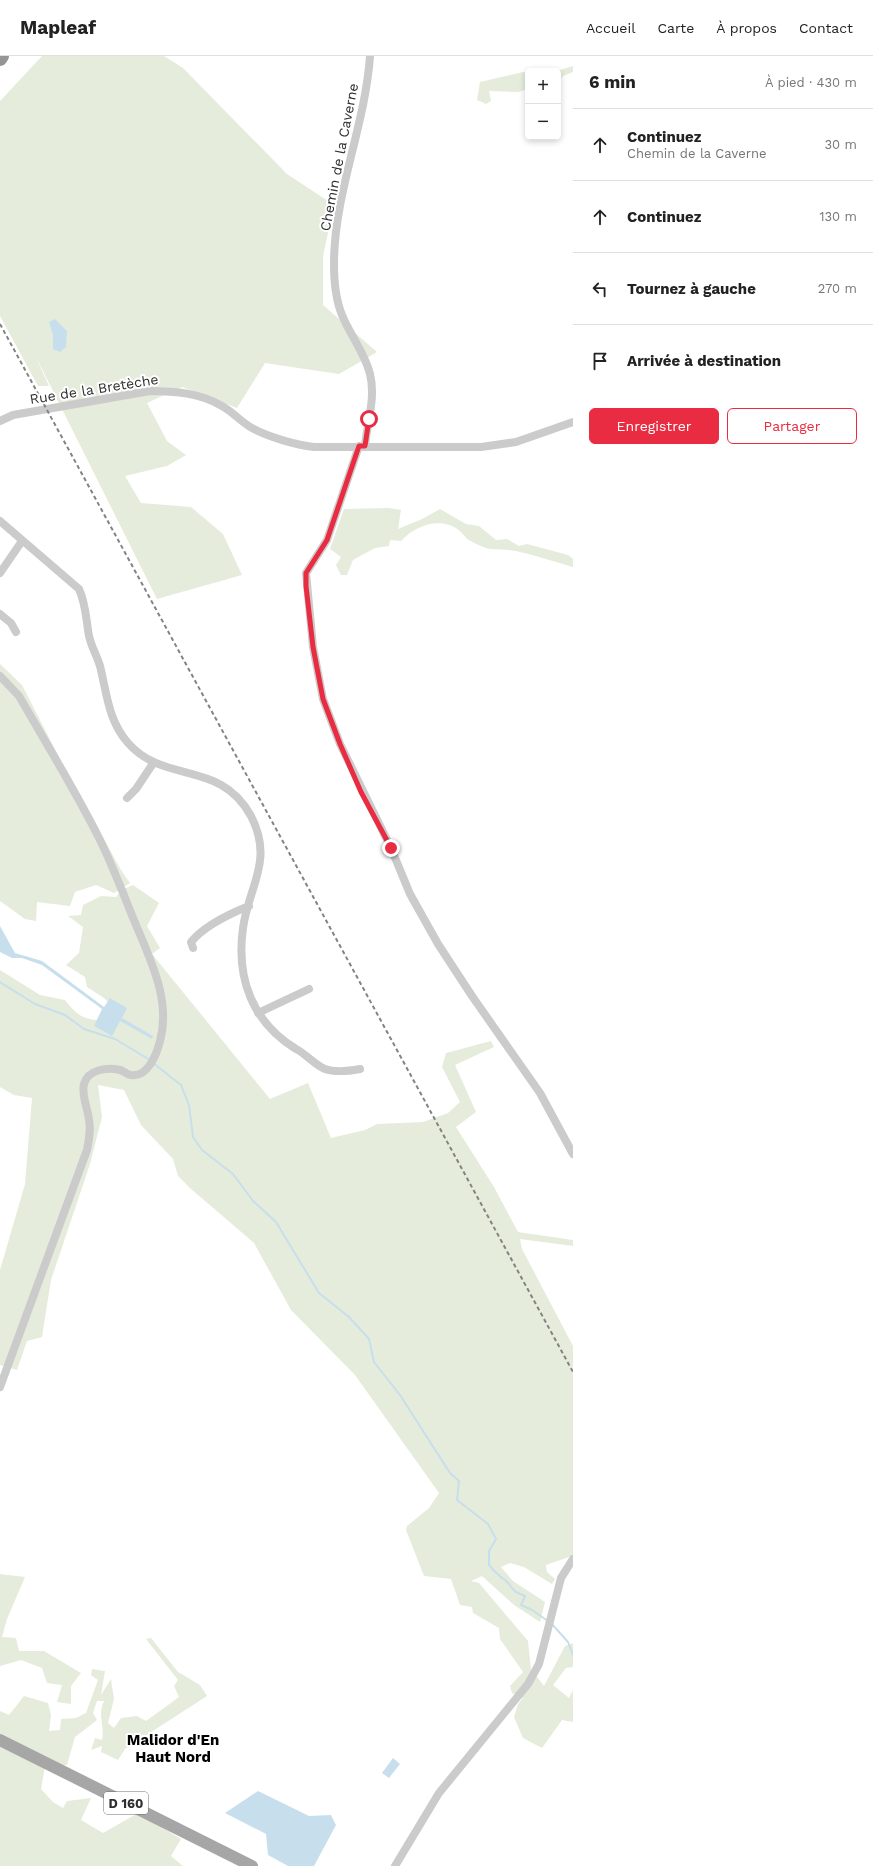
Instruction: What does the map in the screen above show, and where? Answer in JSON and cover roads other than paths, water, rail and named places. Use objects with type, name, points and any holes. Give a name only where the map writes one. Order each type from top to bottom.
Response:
[{"type":"main road","name":"D 160","points":[[0,1740],[252,1866]]},
{"type":"street","name":"Chemin de la Caverne","points":[[370,56],[367,90],[336,223],[334,264],[336,293],[342,315],[366,360],[373,390],[362,446],[327,540],[306,573],[313,647],[323,699],[340,744],[391,848],[410,894],[438,944],[472,996],[540,1093],[573,1154]]},
{"type":"street","name":"Rue de la Bretèche","points":[[0,421],[13,415],[150,391],[173,391],[194,394],[208,399],[223,406],[252,428],[300,446],[481,447],[516,442],[573,422]]},
{"type":"street","points":[[0,521],[79,589],[84,600],[89,637],[99,664],[110,713],[118,729],[129,744],[154,762],[206,777],[222,784],[244,805],[258,831],[262,852],[260,865],[243,927],[242,956],[246,983],[252,1003],[258,1013],[285,1042],[325,1069],[337,1071],[360,1069]]},
{"type":"street","points":[[0,573],[22,541]]},
{"type":"street","points":[[0,614],[11,623],[16,632]]},
{"type":"street","points":[[0,676],[19,696],[99,839],[151,963],[163,1001],[161,1040],[151,1063],[141,1074],[132,1076],[120,1070],[104,1069],[91,1074],[84,1084],[85,1104],[89,1120],[90,1134],[87,1150],[0,1387]]},
{"type":"street","points":[[127,798],[136,789],[154,762]]},
{"type":"street","points":[[193,948],[191,942],[201,933],[235,912],[249,906]]},
{"type":"street","points":[[258,1013],[309,989]]},
{"type":"street","points":[[395,1866],[439,1793],[528,1684],[539,1664],[561,1578],[573,1559]]},
{"type":"water","points":[[55,319],[67,331],[66,347],[60,352],[53,349],[53,335],[49,322]]},
{"type":"water","points":[[0,926],[15,953],[42,961],[104,1007],[110,998],[127,1008],[122,1018],[153,1036],[152,1039],[120,1021],[112,1036],[94,1026],[102,1009],[42,965],[22,958],[12,958],[0,952]]},
{"type":"water","points":[[393,1758],[400,1764],[389,1778],[382,1773]]},
{"type":"water","points":[[258,1791],[309,1816],[331,1815],[336,1825],[314,1866],[288,1866],[268,1855],[266,1834],[225,1813]]},
{"type":"waterway","points":[[0,982],[35,1004],[65,1015],[84,1029],[115,1039],[150,1060]]},
{"type":"waterway","points":[[153,1063],[181,1085],[189,1105],[193,1137],[202,1150],[233,1174],[253,1201],[276,1222],[319,1293],[349,1317],[369,1339],[374,1362],[400,1395],[450,1473],[459,1481],[457,1500],[488,1524],[496,1539],[489,1551],[489,1565],[508,1583],[514,1591],[525,1596],[521,1605],[532,1610],[548,1621]]},
{"type":"waterway","points":[[551,1623],[568,1642],[573,1655]]},
{"type":"railway","points":[[0,324],[573,1372]]},
{"type":"district","name":"Malidor d'En Haut Nord","points":[[173,1748]]}]
